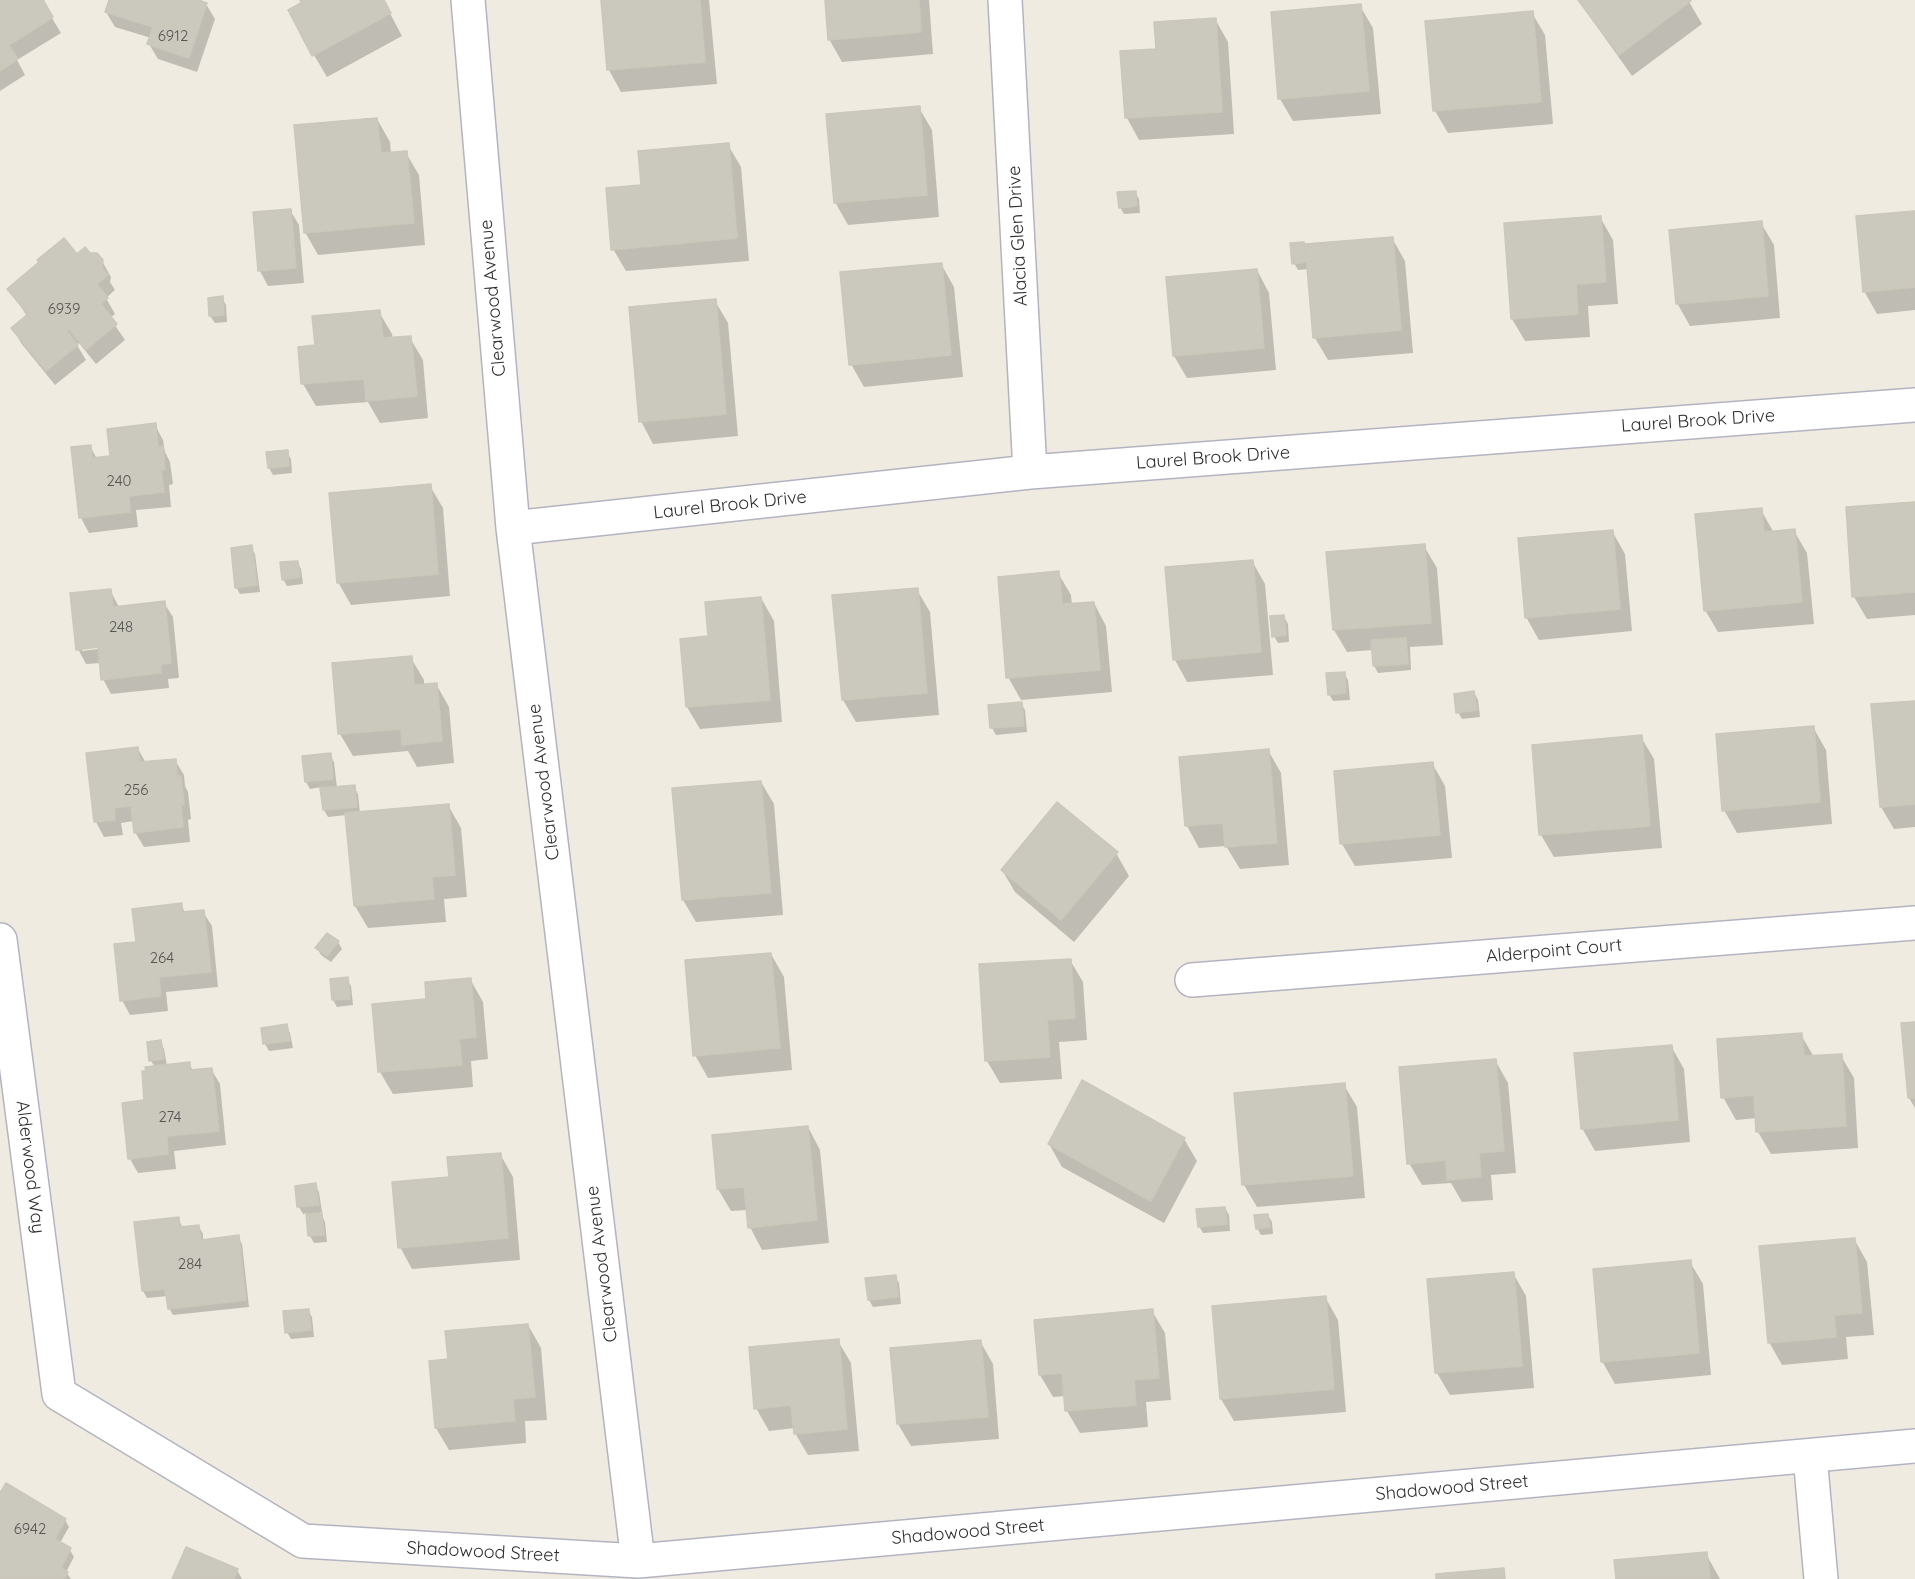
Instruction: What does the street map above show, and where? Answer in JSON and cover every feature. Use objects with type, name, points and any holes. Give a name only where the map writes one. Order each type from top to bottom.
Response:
[{"type":"street","name":"Clearwood Avenue","points":[[468,0],[513,528],[638,1561]]},
{"type":"street","name":"Alacia Glen Drive","points":[[1005,0],[1030,472]]},
{"type":"street","name":"Laurel Brook Drive","points":[[513,528],[1030,472],[1915,405]]},
{"type":"street","name":"Alderpoint Court","points":[[1192,980],[1915,922]]},
{"type":"street","name":"Alderwood Way","points":[[0,940],[59,1394]]},
{"type":"street","name":"Shadowood Street","points":[[59,1394],[303,1541],[638,1561],[1915,1446]]},
{"type":"street","points":[[1810,1456],[1821,1579]]},
{"type":"building","points":[[0,0],[43,0],[53,17],[9,45],[18,59],[0,71]]},
{"type":"building","points":[[109,0],[198,0],[207,3],[189,58],[147,44],[153,27],[105,12]]},
{"type":"building","points":[[300,0],[384,0],[391,13],[312,56],[288,10],[301,3]]},
{"type":"building","points":[[601,0],[700,0],[705,62],[607,70]]},
{"type":"building","points":[[825,0],[919,0],[921,32],[828,40]]},
{"type":"building","points":[[1578,0],[1690,0],[1691,1],[1619,55]]},
{"type":"building","points":[[1361,4],[1369,91],[1278,99],[1271,12]]},
{"type":"building","points":[[1533,11],[1541,102],[1433,111],[1425,21]]},
{"type":"building","points":[[1216,18],[1222,112],[1125,118],[1120,51],[1156,49],[1154,22]]},
{"type":"building","points":[[920,106],[927,195],[834,203],[826,114]]},
{"type":"building","points":[[377,118],[381,153],[407,151],[414,223],[304,233],[294,125]]},
{"type":"building","points":[[729,143],[737,238],[611,250],[606,188],[641,185],[638,151]]},
{"type":"building","points":[[1136,191],[1137,206],[1119,208],[1117,192]]},
{"type":"building","points":[[291,209],[296,268],[258,271],[253,212]]},
{"type":"building","points":[[1915,211],[1915,287],[1863,292],[1856,216]]},
{"type":"building","points":[[1601,216],[1606,282],[1576,284],[1578,314],[1511,319],[1504,223]]},
{"type":"building","points":[[1762,221],[1768,296],[1676,304],[1669,230]]},
{"type":"building","points":[[1393,237],[1401,330],[1313,338],[1305,244]]},
{"type":"building","points":[[64,238],[77,254],[85,247],[90,253],[97,253],[103,260],[102,268],[108,275],[97,284],[108,298],[101,304],[117,324],[86,350],[69,329],[67,331],[78,345],[46,371],[11,328],[28,314],[7,289]]},
{"type":"building","points":[[1304,242],[1306,262],[1292,264],[1290,243]]},
{"type":"building","points":[[942,263],[951,355],[849,365],[840,272]]},
{"type":"building","points":[[1257,269],[1264,348],[1173,356],[1166,277]]},
{"type":"building","points":[[223,296],[224,315],[209,316],[208,298]]},
{"type":"building","points":[[716,299],[726,414],[639,422],[629,307]]},
{"type":"building","points":[[380,310],[383,338],[411,336],[417,396],[366,401],[364,379],[301,384],[298,347],[315,345],[312,316]]},
{"type":"building","points":[[156,423],[158,447],[163,446],[165,470],[161,470],[164,492],[129,496],[130,512],[79,518],[71,447],[91,445],[92,458],[110,456],[107,429]]},
{"type":"building","points":[[288,450],[289,466],[268,468],[266,452]]},
{"type":"building","points":[[431,484],[438,574],[337,583],[329,493]]},
{"type":"building","points":[[1915,502],[1915,592],[1852,597],[1846,507]]},
{"type":"building","points":[[1762,508],[1764,532],[1795,529],[1802,602],[1704,611],[1695,514]]},
{"type":"building","points":[[1613,530],[1620,609],[1525,618],[1518,538]]},
{"type":"building","points":[[1425,544],[1431,623],[1333,630],[1326,552]]},
{"type":"building","points":[[252,545],[257,585],[235,588],[231,548]]},
{"type":"building","points":[[1253,560],[1261,652],[1173,660],[1165,567]]},
{"type":"building","points":[[298,561],[300,577],[282,580],[280,562]]},
{"type":"building","points":[[1059,571],[1062,604],[1094,602],[1100,670],[1006,678],[998,577]]},
{"type":"building","points":[[918,588],[927,693],[842,700],[832,595]]},
{"type":"building","points":[[111,589],[113,607],[165,601],[171,663],[161,664],[161,673],[101,680],[98,647],[76,650],[70,593]]},
{"type":"building","points":[[761,597],[770,700],[686,707],[680,639],[708,636],[705,602]]},
{"type":"building","points":[[1284,615],[1286,635],[1272,637],[1270,616]]},
{"type":"building","points":[[1406,638],[1408,664],[1373,666],[1371,640]]},
{"type":"building","points":[[412,656],[414,685],[437,683],[442,741],[402,745],[401,729],[338,734],[332,663]]},
{"type":"building","points":[[1345,672],[1346,693],[1328,695],[1326,673]]},
{"type":"building","points":[[1474,691],[1477,710],[1456,713],[1454,694]]},
{"type":"building","points":[[1915,701],[1915,804],[1880,807],[1871,704]]},
{"type":"building","points":[[1022,702],[1024,726],[990,728],[988,705]]},
{"type":"building","points":[[1814,726],[1820,802],[1722,811],[1716,734]]},
{"type":"building","points":[[1642,735],[1650,826],[1539,835],[1532,745]]},
{"type":"building","points":[[138,747],[140,762],[176,759],[177,776],[181,776],[184,804],[181,805],[183,827],[134,833],[131,806],[114,808],[115,820],[94,822],[86,753]]},
{"type":"building","points":[[1269,749],[1277,843],[1225,847],[1223,823],[1185,826],[1179,757]]},
{"type":"building","points":[[331,753],[333,779],[305,782],[302,756]]},
{"type":"building","points":[[1433,762],[1440,835],[1340,844],[1334,771]]},
{"type":"building","points":[[761,781],[771,893],[682,900],[672,788]]},
{"type":"building","points":[[355,785],[357,807],[323,810],[320,788]]},
{"type":"building","points":[[1057,802],[1118,852],[1061,920],[1001,870]]},
{"type":"building","points":[[449,804],[455,875],[432,877],[434,899],[354,906],[345,813]]},
{"type":"building","points":[[182,903],[182,912],[204,910],[211,972],[159,977],[161,996],[120,1001],[114,944],[136,942],[132,909]]},
{"type":"building","points":[[327,933],[339,941],[327,956],[315,948]]},
{"type":"building","points":[[771,953],[780,1048],[693,1056],[685,960]]},
{"type":"building","points":[[1071,959],[1075,1018],[1047,1020],[1050,1057],[985,1061],[979,964]]},
{"type":"building","points":[[348,977],[350,999],[332,1000],[330,979]]},
{"type":"building","points":[[471,978],[476,1037],[459,1039],[462,1065],[378,1072],[372,1004],[426,999],[425,982]]},
{"type":"building","points":[[1915,1022],[1915,1098],[1908,1098],[1901,1023]]},
{"type":"building","points":[[287,1024],[290,1041],[263,1044],[261,1028]]},
{"type":"building","points":[[1802,1033],[1804,1056],[1842,1054],[1846,1126],[1756,1132],[1754,1095],[1721,1098],[1717,1039]]},
{"type":"building","points":[[161,1040],[164,1059],[149,1061],[147,1042]]},
{"type":"building","points":[[1672,1045],[1678,1120],[1581,1129],[1574,1053]]},
{"type":"building","points":[[1496,1059],[1504,1151],[1479,1153],[1481,1177],[1447,1180],[1446,1160],[1407,1164],[1399,1067]]},
{"type":"building","points":[[190,1062],[190,1070],[212,1068],[219,1131],[167,1136],[168,1154],[128,1159],[122,1103],[144,1100],[142,1071],[146,1071],[145,1067]]},
{"type":"building","points":[[1082,1080],[1185,1138],[1151,1201],[1048,1144]]},
{"type":"building","points":[[1345,1083],[1353,1176],[1242,1185],[1234,1093]]},
{"type":"building","points":[[808,1126],[817,1220],[748,1228],[744,1187],[717,1189],[712,1135]]},
{"type":"building","points":[[501,1153],[508,1238],[398,1248],[392,1182],[449,1177],[447,1157]]},
{"type":"building","points":[[316,1183],[319,1205],[297,1207],[295,1186]]},
{"type":"building","points":[[1225,1207],[1227,1224],[1198,1227],[1196,1209]]},
{"type":"building","points":[[322,1213],[324,1235],[308,1236],[306,1214]]},
{"type":"building","points":[[1268,1214],[1270,1227],[1256,1229],[1254,1215]]},
{"type":"building","points":[[179,1217],[180,1227],[199,1225],[201,1240],[239,1235],[246,1300],[168,1309],[165,1289],[142,1291],[134,1222]]},
{"type":"building","points":[[1855,1238],[1862,1313],[1834,1315],[1836,1337],[1768,1343],[1759,1246]]},
{"type":"building","points":[[1691,1260],[1699,1353],[1601,1362],[1593,1269]]},
{"type":"building","points":[[1514,1272],[1522,1366],[1435,1373],[1427,1279]]},
{"type":"building","points":[[896,1275],[898,1297],[868,1300],[865,1278]]},
{"type":"building","points":[[1326,1296],[1334,1389],[1220,1399],[1212,1306]]},
{"type":"building","points":[[309,1309],[311,1330],[285,1333],[283,1311]]},
{"type":"building","points":[[1153,1309],[1159,1378],[1134,1380],[1136,1405],[1065,1411],[1062,1373],[1039,1375],[1034,1320]]},
{"type":"building","points":[[528,1324],[535,1397],[513,1399],[515,1421],[435,1428],[429,1361],[448,1359],[445,1331]]},
{"type":"building","points":[[839,1339],[847,1429],[794,1434],[791,1405],[754,1409],[749,1347]]},
{"type":"building","points":[[981,1340],[988,1417],[897,1424],[890,1348]]},
{"type":"building","points":[[6,1483],[66,1519],[55,1539],[71,1548],[61,1568],[68,1572],[64,1579],[0,1579],[0,1493]]},
{"type":"building","points":[[186,1547],[238,1569],[234,1579],[172,1579]]},
{"type":"building","points":[[1707,1552],[1710,1579],[1616,1579],[1614,1560]]},
{"type":"building","points":[[1504,1568],[1505,1579],[1436,1579],[1436,1574]]}]
